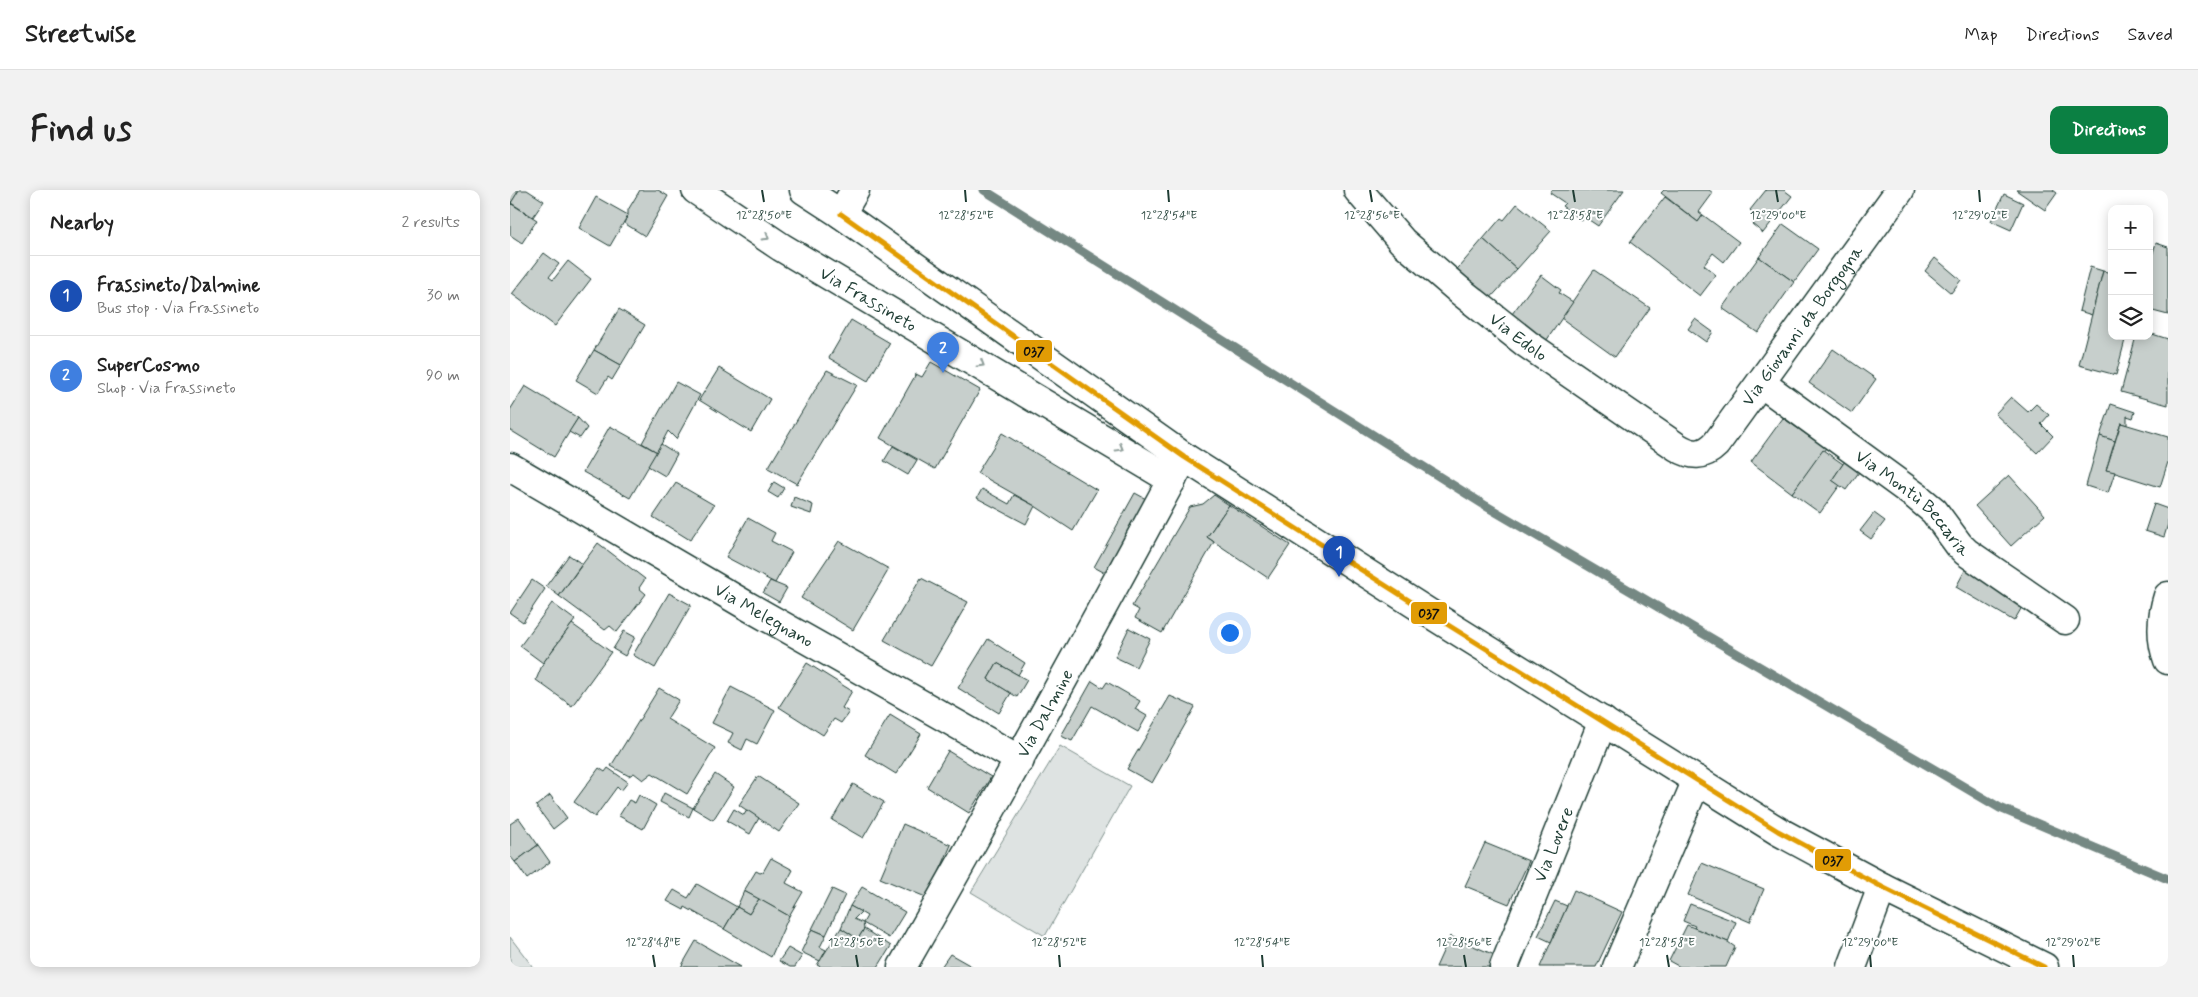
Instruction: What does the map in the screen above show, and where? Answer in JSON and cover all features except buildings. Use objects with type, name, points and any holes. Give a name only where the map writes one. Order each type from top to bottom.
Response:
[{"type":"street","name":"Via Frassineto","points":[[696,190],[741,221],[804,260],[1178,469],[1603,722],[1778,831],[1882,887],[2044,967]]},
{"type":"street","name":"Via Frassineto","points":[[804,190],[841,214],[1178,469]]},
{"type":"street","points":[[841,214],[855,190]]},
{"type":"street","name":"Via Edolo","points":[[1358,190],[1390,229],[1419,257],[1527,344],[1677,447],[1690,454],[1698,455]]},
{"type":"street","name":"Via Giovanni da Borgogna","points":[[1698,455],[1706,453],[1716,444],[1900,190]]},
{"type":"street","name":"Via Montù Beccaria","points":[[1761,383],[1916,496],[1934,511],[1958,545],[1974,558],[2065,620]]},
{"type":"street","name":"Via Melegnano","points":[[510,467],[744,604],[1020,760]]},
{"type":"street","name":"Via Dalmine","points":[[902,967],[1020,760],[1101,606],[1178,469]]},
{"type":"street","points":[[2168,596],[2162,628],[2168,660]]},
{"type":"street","name":"Via Lovere","points":[[1504,967],[1603,722]]},
{"type":"street","points":[[1617,967],[1697,780]]},
{"type":"street","points":[[1852,967],[1882,887]]},
{"type":"shaded area","points":[[1060,746],[1130,786],[1045,936],[971,892]]},
{"type":"shaded area","points":[[510,937],[533,967],[510,967]]},
{"type":"waterway","points":[[984,190],[1486,506],[2000,808],[2168,879]]},
{"type":"transit line","name":"037","points":[[841,214],[1184,457],[1429,613],[1778,831],[1882,887],[2044,967]]},
{"type":"place","name":"SuperCosmo","points":[[943,373]]},
{"type":"place","name":"Frassineto/Dalmine","points":[[1339,577]]}]
